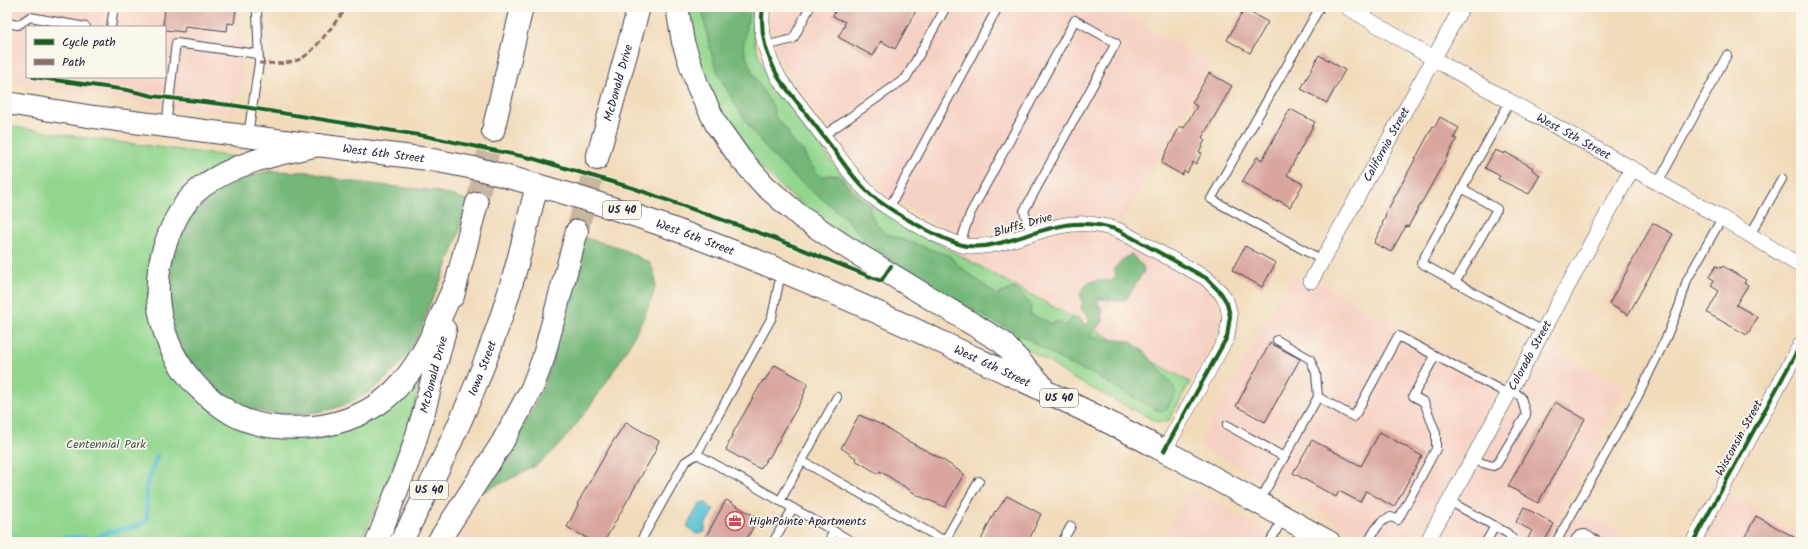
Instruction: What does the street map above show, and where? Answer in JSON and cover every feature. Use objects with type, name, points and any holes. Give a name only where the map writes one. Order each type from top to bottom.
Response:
[{"type":"main road","points":[[493,131],[522,7]]},
{"type":"main road","name":"McDonald Drive","points":[[597,159],[638,7]]},
{"type":"main road","points":[[677,7],[683,42],[698,87],[716,124],[740,158],[764,186],[801,217],[842,245],[1002,342],[1048,392]]},
{"type":"main road","name":"West 6th Street","points":[[7,103],[165,126],[428,159],[479,169],[634,214],[782,270],[887,316],[1048,392],[1164,451],[1329,542]]},
{"type":"main road","points":[[318,145],[251,162],[215,179],[201,188],[190,200],[180,213],[169,234],[161,257],[158,281],[158,300],[162,324],[176,360],[190,379],[206,396],[228,412],[243,420],[259,424],[300,428],[329,425],[354,417],[375,406],[393,392],[409,373],[422,354],[456,283]]},
{"type":"main road","name":"Iowa Street","points":[[401,542],[454,437],[491,346],[511,285],[537,185]]},
{"type":"main road","name":"McDonald Drive","points":[[378,542],[411,454],[423,415],[477,203]]},
{"type":"main road","points":[[438,542],[502,443],[532,388],[543,359],[577,231]]},
{"type":"street","name":"Bluffs Drive","points":[[763,7],[762,29],[765,46],[771,63],[780,80],[864,188],[889,208],[940,236],[960,244],[983,246],[1052,226],[1069,223],[1087,223],[1105,226],[1118,230],[1206,278],[1221,293],[1227,303],[1230,316],[1227,337],[1164,451]]},
{"type":"street","name":"West 5th Street","points":[[1347,7],[1510,101],[1722,218],[1801,266]]},
{"type":"street","name":"California Street","points":[[1311,281],[1462,7]]},
{"type":"street","name":"Colorado Street","points":[[1427,542],[1632,169]]},
{"type":"street","name":"Wisconsin Street","points":[[1693,542],[1801,344]]},
{"type":"lane","points":[[111,26],[114,7]]},
{"type":"lane","points":[[765,46],[793,39],[810,7]]},
{"type":"lane","points":[[823,136],[906,78],[946,7]]},
{"type":"lane","points":[[889,208],[998,7]]},
{"type":"lane","points":[[1320,7],[1211,199],[1322,260]]},
{"type":"lane","points":[[248,136],[259,63],[257,12]]},
{"type":"lane","points":[[7,23],[18,25],[30,17],[80,26]]},
{"type":"lane","points":[[960,244],[970,214],[1075,20],[1116,43],[1024,211],[1031,233]]},
{"type":"lane","points":[[165,126],[176,43],[258,54]]},
{"type":"lane","points":[[1658,183],[1727,55]]},
{"type":"lane","points":[[1510,101],[1421,263],[1543,331]]},
{"type":"lane","points":[[1750,235],[1782,179]]},
{"type":"lane","points":[[1455,283],[1497,209],[1462,188]]},
{"type":"lane","points":[[1556,542],[1638,396],[1666,338],[1680,304],[1687,280],[1722,218]]},
{"type":"lane","points":[[640,542],[685,462],[697,454],[772,317],[782,270]]},
{"type":"lane","points":[[1318,397],[1354,417],[1398,336],[1435,356],[1522,397],[1526,414],[1497,464],[1493,466],[1472,460]]},
{"type":"lane","points":[[1259,503],[1318,397],[1316,373],[1310,359],[1277,340]]},
{"type":"lane","points":[[1368,542],[1378,524],[1384,518],[1391,516],[1398,520],[1436,449],[1436,432],[1424,402],[1413,396],[1435,356]]},
{"type":"lane","points":[[780,501],[837,397]]},
{"type":"lane","points":[[1227,425],[1284,457]]},
{"type":"lane","points":[[697,454],[853,542]]},
{"type":"lane","points":[[802,461],[945,542],[979,481]]},
{"type":"lane","points":[[1449,501],[1507,533],[1512,538],[1513,542]]},
{"type":"lane","points":[[774,542],[793,508]]},
{"type":"lane","points":[[1270,542],[1284,517]]},
{"type":"lane","points":[[1062,542],[1071,526]]},
{"type":"lane","points":[[1486,542],[1495,526]]},
{"type":"lane","points":[[828,542],[834,531]]},
{"type":"lane","points":[[1576,542],[1576,538],[1580,534],[1585,534],[1599,542]]},
{"type":"shaded area","points":[[7,7],[241,7],[242,79],[237,110],[233,114],[136,102],[7,81]]},
{"type":"shaded area","points":[[773,7],[1112,7],[1212,63],[1122,222],[1100,215],[1059,215],[993,234],[982,236],[966,235],[941,226],[895,200],[873,185],[782,65],[773,41],[771,26]]},
{"type":"shaded area","points":[[1064,232],[1088,232],[1112,238],[1197,283],[1209,292],[1217,305],[1220,322],[1219,331],[1216,339],[1190,382],[944,247],[963,253],[991,253]]},
{"type":"shaded area","points":[[1293,274],[1314,286],[1317,282],[1503,384],[1416,542],[1373,542],[1198,445]]},
{"type":"shaded area","points":[[1545,344],[1624,388],[1607,425],[1563,506],[1564,512],[1550,542],[1437,542]]},
{"type":"shaded area","points":[[1190,489],[1285,542],[1161,542]]},
{"type":"shaded area","points":[[1728,494],[1801,534],[1801,542],[1701,542]]},
{"type":"shaded area","points":[[1578,510],[1637,542],[1560,542]]},
{"type":"shaded area","points":[[459,530],[481,542],[450,542]]},
{"type":"green space","points":[[687,7],[754,7],[753,33],[760,59],[767,75],[851,187],[869,203],[886,215],[1190,382],[1170,419],[1166,422],[1157,422],[1072,378],[1050,363],[847,241],[782,188],[753,159],[722,111],[706,76],[693,40]]},
{"type":"green space","points":[[702,7],[750,7],[743,47],[749,65],[759,85],[773,106],[775,117],[788,131],[791,141],[803,151],[808,161],[821,177],[829,175],[839,176],[855,194],[869,205],[871,216],[884,233],[950,256],[958,265],[997,295],[1013,288],[1018,290],[1031,305],[1030,314],[1053,324],[1057,321],[1066,326],[1071,319],[1078,317],[1086,326],[1090,320],[1081,309],[1083,302],[1080,294],[1083,289],[1086,285],[1092,282],[1111,281],[1116,275],[1114,269],[1121,261],[1131,254],[1142,265],[1144,271],[1127,298],[1123,301],[1100,299],[1097,302],[1102,310],[1103,322],[1089,336],[1129,341],[1144,351],[1173,386],[1176,393],[1167,408],[1163,411],[1158,411],[1092,374],[1070,365],[1011,329],[997,323],[900,268],[869,243],[844,217],[786,169],[753,131],[737,108],[718,72],[706,32]]},
{"type":"green space","name":"Centennial Park","points":[[7,126],[94,139],[236,157],[211,171],[189,389],[297,436],[424,368],[408,430],[390,479],[360,542],[7,542]]},
{"type":"green space","points":[[269,171],[312,172],[345,181],[435,191],[468,200],[451,254],[413,346],[393,372],[381,383],[355,400],[324,411],[296,414],[263,412],[249,408],[223,394],[191,363],[178,341],[171,319],[168,295],[170,261],[191,214],[212,187],[216,192],[234,180]]},
{"type":"green space","points":[[582,237],[618,247],[650,263],[654,274],[655,286],[650,303],[640,326],[608,379],[590,406],[556,449],[528,470],[483,492],[521,431],[537,400],[546,378],[562,332]]},
{"type":"water","points":[[700,503],[706,503],[714,510],[705,525],[705,532],[696,534],[687,526]]},
{"type":"building","points":[[165,7],[213,7],[236,10],[234,24],[228,23],[227,31],[185,26],[184,32],[166,30],[166,26],[163,26]]},
{"type":"building","points":[[837,7],[918,7],[895,49],[881,41],[873,56],[838,37],[845,25],[845,22],[833,16]]},
{"type":"building","points":[[1244,9],[1268,22],[1250,53],[1227,40]]},
{"type":"building","points":[[1319,55],[1345,70],[1327,103],[1301,89]]},
{"type":"building","points":[[1209,73],[1232,86],[1202,138],[1205,140],[1199,152],[1202,153],[1196,164],[1193,162],[1187,173],[1184,171],[1182,175],[1161,163],[1180,126],[1184,128],[1197,106],[1192,103]]},
{"type":"building","points":[[1290,109],[1315,122],[1287,175],[1303,184],[1290,207],[1278,200],[1277,202],[1242,182],[1257,157],[1262,160]]},
{"type":"building","points":[[1440,117],[1459,128],[1454,138],[1457,139],[1408,227],[1406,226],[1391,252],[1374,243],[1383,225],[1385,215],[1433,126],[1435,127]]},
{"type":"building","points":[[1495,150],[1504,154],[1505,152],[1533,168],[1532,170],[1540,175],[1529,194],[1498,179],[1500,176],[1485,168]]},
{"type":"building","points":[[1653,223],[1673,234],[1628,315],[1609,304]]},
{"type":"building","points":[[1245,246],[1276,263],[1262,287],[1232,270]]},
{"type":"building","points":[[1716,266],[1721,268],[1723,266],[1746,280],[1744,283],[1748,285],[1736,305],[1758,317],[1747,335],[1707,313],[1719,291],[1711,286],[1714,280],[1709,277]]},
{"type":"building","points":[[1270,343],[1300,359],[1265,422],[1236,406]]},
{"type":"building","points":[[775,365],[808,383],[802,399],[769,458],[768,457],[760,469],[726,450],[734,431],[763,380],[764,381]]},
{"type":"building","points":[[1555,402],[1585,419],[1538,503],[1508,486]]},
{"type":"building","points":[[859,415],[882,425],[940,458],[964,474],[945,507],[919,496],[880,471],[879,474],[855,460],[856,458],[841,448]]},
{"type":"building","points":[[626,422],[659,441],[656,447],[657,448],[604,542],[594,542],[567,527],[578,505],[577,504],[612,443]]},
{"type":"building","points":[[1380,432],[1422,456],[1394,507],[1366,491],[1360,502],[1339,491],[1336,497],[1293,473],[1312,440],[1361,466]]},
{"type":"building","points":[[1007,496],[1041,514],[1028,542],[980,542],[995,511],[996,512]]},
{"type":"building","name":"HighPointe Apartments","points":[[726,500],[758,518],[745,542],[703,542]]},
{"type":"building","points":[[1524,507],[1554,524],[1544,542],[1526,542],[1532,531],[1516,522]]},
{"type":"building","points":[[1756,516],[1801,541],[1801,542],[1742,542]]},
{"type":"waterway","points":[[51,542],[72,537],[93,540],[108,532],[138,526],[147,519],[146,487],[157,456]]},
{"type":"tunnel","points":[[477,203],[493,131]]},
{"type":"tunnel","points":[[577,231],[597,159]]},
{"type":"marked path","points":[[254,7],[257,12]]},
{"type":"marked path","points":[[259,63],[285,63],[294,62],[301,59],[314,48],[338,18],[345,12],[354,8],[375,7]]},
{"type":"cycle path","points":[[763,7],[762,27],[765,45],[771,63],[780,80],[856,179],[872,195],[897,213],[928,231],[967,246],[996,244],[1058,226],[1072,224],[1086,224],[1118,230],[1206,278],[1221,293],[1227,303],[1230,316],[1227,337],[1164,451]]},
{"type":"cycle path","points":[[40,78],[127,90],[153,96],[238,106],[425,136],[531,158],[633,188],[771,237],[881,281],[891,266]]},
{"type":"cycle path","points":[[1693,542],[1801,344]]},
{"type":"place","name":"HighPointe Apartments","points":[[735,521]]}]
